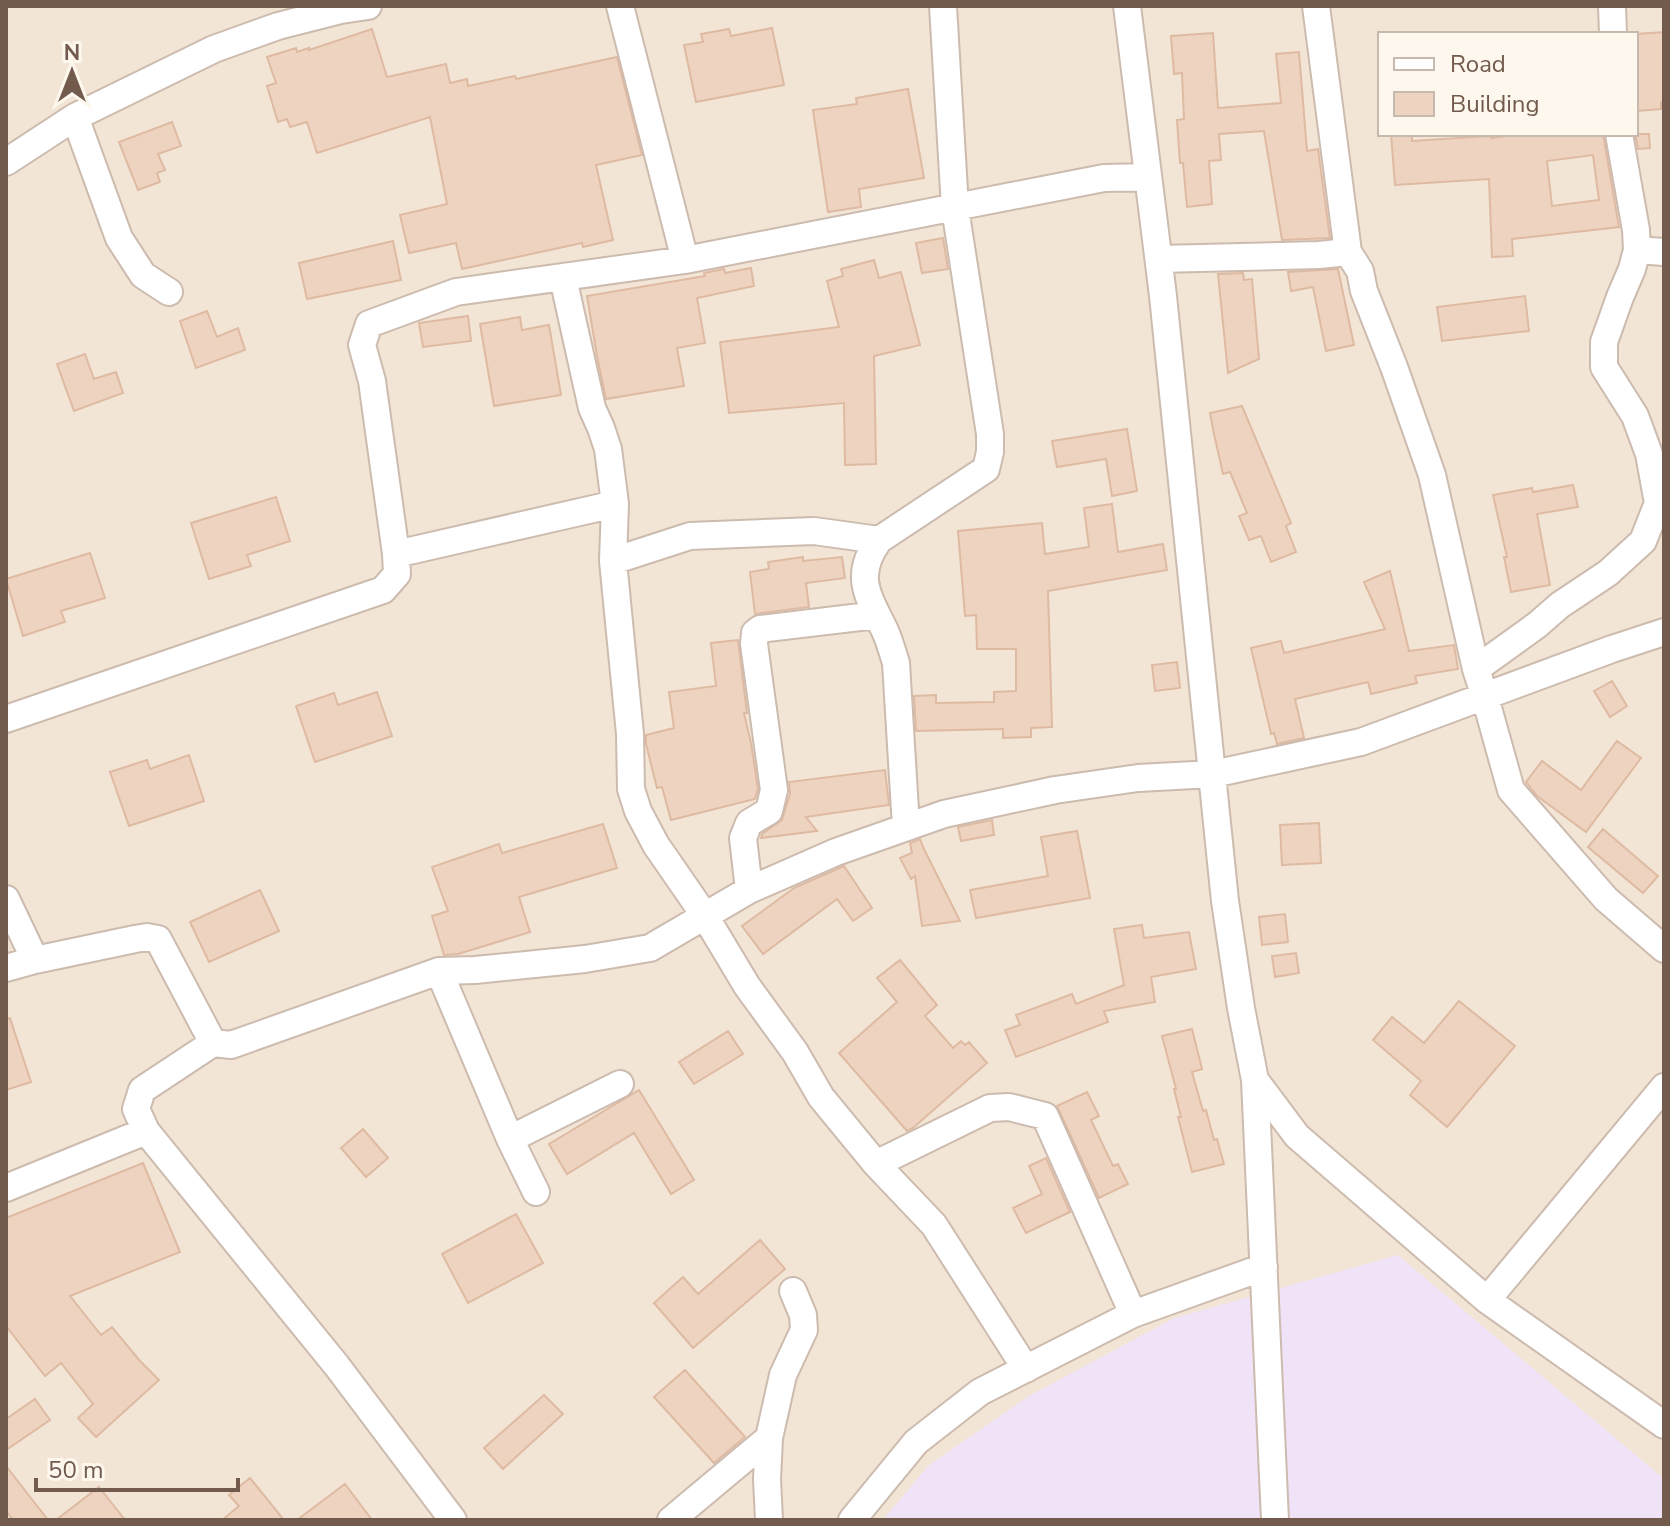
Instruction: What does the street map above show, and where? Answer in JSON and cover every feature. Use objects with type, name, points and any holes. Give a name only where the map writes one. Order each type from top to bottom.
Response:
[{"type":"street","points":[[6,162],[75,117],[214,49],[278,26],[368,6]]},
{"type":"street","points":[[620,6],[685,260]]},
{"type":"street","points":[[906,827],[896,663],[888,637],[864,585],[865,565],[879,540],[986,469],[990,452],[990,434],[955,208],[943,6]]},
{"type":"street","points":[[1127,6],[1159,259],[1225,901],[1255,1080],[1275,1520]]},
{"type":"street","points":[[1316,6],[1348,252],[1360,271],[1364,291],[1432,475],[1476,669],[1511,790],[1606,899],[1664,949]]},
{"type":"street","points":[[1612,6],[1613,32]]},
{"type":"street","points":[[75,117],[119,238],[143,275],[169,292]]},
{"type":"street","points":[[1476,669],[1608,573],[1643,541],[1658,503],[1649,454],[1635,416],[1604,367],[1604,342],[1637,250],[1619,136]]},
{"type":"street","points":[[6,719],[383,590],[397,574],[396,554],[372,381],[362,345],[369,324],[456,292],[685,260],[1104,178],[1148,177]]},
{"type":"street","points":[[1637,250],[1664,252]]},
{"type":"street","points":[[1159,259],[1348,252]]},
{"type":"street","points":[[563,278],[592,408],[608,449],[615,504],[613,561],[630,734],[631,789],[638,811],[656,845],[705,916],[747,986],[795,1052],[821,1097],[876,1164],[934,1225],[1026,1369]]},
{"type":"street","points":[[396,554],[615,504]]},
{"type":"street","points":[[613,561],[690,536],[814,531],[879,540]]},
{"type":"street","points":[[749,890],[743,838],[749,823],[769,811],[774,790],[755,633],[760,629],[877,615]]},
{"type":"street","points":[[453,1520],[337,1366],[146,1131],[136,1109],[142,1090],[213,1043],[231,1045],[439,971],[585,959],[650,948],[749,890],[836,852],[944,814],[1055,790],[1138,778],[1213,774],[1361,742],[1664,632]]},
{"type":"street","points":[[6,899],[35,960]]},
{"type":"street","points":[[6,968],[135,939],[158,939],[213,1043]]},
{"type":"street","points":[[439,971],[510,1139],[536,1192]]},
{"type":"street","points":[[1255,1080],[1297,1136],[1487,1300],[1664,1425]]},
{"type":"street","points":[[510,1139],[620,1084]]},
{"type":"street","points":[[1487,1300],[1664,1087]]},
{"type":"street","points":[[876,1164],[990,1108],[1009,1107],[1045,1116],[1133,1314]]},
{"type":"street","points":[[6,1188],[146,1131]]},
{"type":"street","points":[[852,1520],[916,1442],[980,1392],[1133,1314],[1264,1267]]},
{"type":"street","points":[[769,1520],[769,1438],[783,1375],[804,1330],[803,1315],[793,1291]]},
{"type":"street","points":[[671,1520],[769,1438]]},
{"type":"shaded area","points":[[6,6],[1664,6],[1664,1520],[6,1520]]},
{"type":"shaded area","points":[[1398,1255],[1664,1479],[1664,1520],[883,1520],[929,1465],[1029,1396],[1174,1318]]},
{"type":"building","points":[[772,28],[784,85],[696,102],[684,45],[703,42],[701,34],[729,29],[731,36]]},
{"type":"building","points":[[372,29],[387,77],[446,64],[450,83],[467,79],[468,86],[617,57],[642,155],[596,165],[613,240],[583,247],[582,243],[462,269],[456,243],[409,253],[400,215],[447,204],[430,117],[317,153],[307,122],[290,127],[287,119],[278,122],[267,86],[276,83],[267,57],[296,48],[297,52],[309,50]]},
{"type":"building","points":[[1664,32],[1664,102],[1661,102],[1661,109],[1638,111],[1638,34]]},
{"type":"building","points":[[1213,33],[1218,108],[1281,103],[1276,54],[1299,52],[1307,151],[1318,149],[1330,238],[1282,240],[1264,131],[1219,134],[1221,160],[1209,161],[1212,204],[1187,207],[1177,120],[1184,119],[1182,73],[1174,74],[1171,36]]},
{"type":"building","points":[[908,89],[924,178],[859,189],[861,207],[828,212],[813,110],[857,104],[856,98]]},
{"type":"building","points":[[172,122],[181,146],[158,154],[165,170],[157,173],[160,182],[138,190],[119,142]]},
{"type":"building","points":[[1649,134],[1650,148],[1638,149],[1635,136]]},
{"type":"building","points":[[1391,136],[1412,136],[1412,141],[1491,136],[1603,136],[1619,227],[1512,239],[1513,256],[1492,257],[1489,179],[1395,185]],"holes":[[[1593,155],[1599,200],[1552,206],[1547,161]]]},
{"type":"building","points":[[943,238],[948,269],[922,273],[916,243]]},
{"type":"building","points":[[393,241],[401,280],[307,299],[299,263]]},
{"type":"building","points":[[874,260],[879,278],[901,272],[920,345],[874,356],[876,464],[845,465],[844,403],[729,413],[720,342],[839,327],[827,281],[843,276],[841,269]]},
{"type":"building","points":[[751,268],[754,286],[697,298],[705,343],[677,348],[684,386],[606,399],[587,296],[705,276],[704,273],[724,269],[725,273]]},
{"type":"building","points":[[1338,269],[1354,345],[1326,351],[1313,287],[1291,291],[1288,272]]},
{"type":"building","points":[[1243,273],[1244,280],[1252,279],[1259,359],[1228,373],[1218,274]]},
{"type":"building","points":[[1525,296],[1529,331],[1442,341],[1437,307]]},
{"type":"building","points":[[207,311],[217,337],[238,328],[245,350],[196,368],[180,321]]},
{"type":"building","points":[[468,316],[471,341],[423,347],[419,323]]},
{"type":"building","points":[[520,317],[522,330],[549,325],[561,395],[494,406],[480,324]]},
{"type":"building","points":[[85,354],[94,379],[116,372],[123,393],[74,411],[57,364]]},
{"type":"building","points":[[1242,406],[1291,523],[1286,526],[1296,552],[1271,562],[1261,536],[1249,540],[1239,516],[1247,513],[1230,472],[1223,474],[1210,413]]},
{"type":"building","points":[[1127,429],[1137,491],[1112,496],[1106,459],[1057,467],[1052,441]]},
{"type":"building","points":[[1573,485],[1578,507],[1537,514],[1550,585],[1511,592],[1504,557],[1507,557],[1493,495]]},
{"type":"building","points":[[276,497],[290,541],[247,555],[251,566],[209,579],[191,523]]},
{"type":"building","points":[[1112,504],[1118,552],[1163,544],[1167,570],[1048,591],[1052,727],[1031,728],[1031,737],[1003,738],[1003,729],[916,731],[914,696],[936,695],[936,703],[994,702],[994,692],[1016,691],[1016,649],[977,649],[976,615],[965,616],[958,531],[1042,523],[1045,554],[1089,547],[1084,508]]},
{"type":"building","points":[[90,553],[105,598],[61,611],[65,622],[23,636],[6,579]]},
{"type":"building","points":[[803,557],[803,561],[842,557],[845,578],[806,583],[809,607],[755,614],[750,572],[769,569],[768,562]]},
{"type":"building","points":[[1390,571],[1409,651],[1454,645],[1458,669],[1415,676],[1417,683],[1371,694],[1368,682],[1295,699],[1304,738],[1277,744],[1274,733],[1271,734],[1251,648],[1281,641],[1284,653],[1385,629],[1364,582]]},
{"type":"building","points":[[738,640],[747,713],[744,713],[758,789],[755,799],[671,820],[662,787],[657,788],[646,735],[674,728],[669,692],[716,686],[711,643]]},
{"type":"building","points":[[1177,662],[1180,688],[1155,691],[1152,665]]},
{"type":"building","points":[[1612,681],[1627,706],[1610,717],[1594,691]]},
{"type":"building","points":[[377,692],[392,736],[315,762],[296,706],[334,693],[338,705]]},
{"type":"building","points":[[1617,741],[1641,758],[1586,832],[1537,796],[1526,782],[1542,761],[1581,790]]},
{"type":"building","points":[[189,755],[204,801],[129,826],[110,772],[147,760],[150,769]]},
{"type":"building","points":[[885,770],[889,805],[806,817],[817,831],[761,838],[782,820],[790,794],[789,782]]},
{"type":"building","points":[[992,820],[994,835],[961,841],[958,827]]},
{"type":"building","points":[[1319,823],[1321,863],[1282,865],[1280,825]]},
{"type":"building","points":[[603,824],[617,868],[519,897],[530,932],[458,954],[444,955],[432,916],[448,911],[432,867],[499,844],[502,853]]},
{"type":"building","points":[[1603,829],[1658,876],[1643,893],[1588,847]]},
{"type":"building","points":[[1077,831],[1090,898],[976,918],[970,890],[1048,876],[1041,837]]},
{"type":"building","points":[[920,839],[960,921],[922,926],[915,876],[911,879],[900,858],[912,853],[910,843]]},
{"type":"building","points":[[844,866],[872,908],[853,921],[837,899],[763,954],[742,926],[794,888]]},
{"type":"building","points":[[260,890],[279,931],[209,962],[190,922]]},
{"type":"building","points":[[1285,914],[1288,942],[1262,945],[1259,917]]},
{"type":"building","points":[[1142,925],[1144,938],[1189,932],[1196,969],[1151,977],[1155,1002],[1104,1011],[1108,1022],[1016,1057],[1005,1030],[1020,1025],[1016,1015],[1072,994],[1076,1004],[1124,985],[1114,929]]},
{"type":"building","points":[[1296,953],[1299,973],[1275,977],[1272,956]]},
{"type":"building","points":[[900,960],[937,1005],[925,1016],[953,1048],[961,1041],[965,1045],[969,1042],[987,1063],[907,1131],[839,1053],[897,1002],[877,978]]},
{"type":"building","points":[[1459,1001],[1515,1046],[1447,1127],[1410,1095],[1421,1081],[1373,1040],[1392,1017],[1424,1043]]},
{"type":"building","points":[[10,1018],[31,1082],[6,1090],[6,1019]]},
{"type":"building","points":[[1192,1029],[1202,1069],[1192,1072],[1203,1111],[1206,1110],[1224,1164],[1192,1172],[1162,1036]]},
{"type":"building","points":[[728,1031],[743,1054],[694,1084],[679,1062]]},
{"type":"building","points":[[639,1090],[694,1180],[671,1194],[634,1133],[567,1174],[549,1144]]},
{"type":"building","points":[[1087,1092],[1099,1116],[1091,1120],[1113,1166],[1118,1164],[1128,1184],[1099,1198],[1057,1106]]},
{"type":"building","points":[[363,1129],[388,1158],[366,1177],[341,1148]]},
{"type":"building","points":[[1046,1158],[1070,1212],[1026,1233],[1013,1208],[1042,1194],[1029,1166]]},
{"type":"building","points":[[143,1163],[180,1252],[70,1296],[101,1335],[112,1327],[159,1380],[96,1437],[78,1418],[93,1404],[61,1363],[45,1376],[6,1326],[6,1218]]},
{"type":"building","points":[[516,1214],[543,1263],[468,1303],[442,1254]]},
{"type":"building","points":[[760,1240],[785,1269],[693,1348],[654,1303],[683,1277],[698,1294]]},
{"type":"building","points":[[685,1370],[745,1437],[714,1463],[654,1397]]},
{"type":"building","points":[[544,1395],[563,1414],[503,1469],[484,1448]]},
{"type":"building","points":[[35,1399],[50,1420],[6,1450],[6,1419]]},
{"type":"building","points":[[6,1466],[48,1520],[13,1520],[6,1511]]},
{"type":"building","points":[[250,1478],[284,1520],[222,1520],[239,1506],[229,1495]]},
{"type":"building","points":[[345,1484],[372,1520],[297,1520]]},
{"type":"building","points":[[99,1487],[125,1520],[56,1520]]}]
